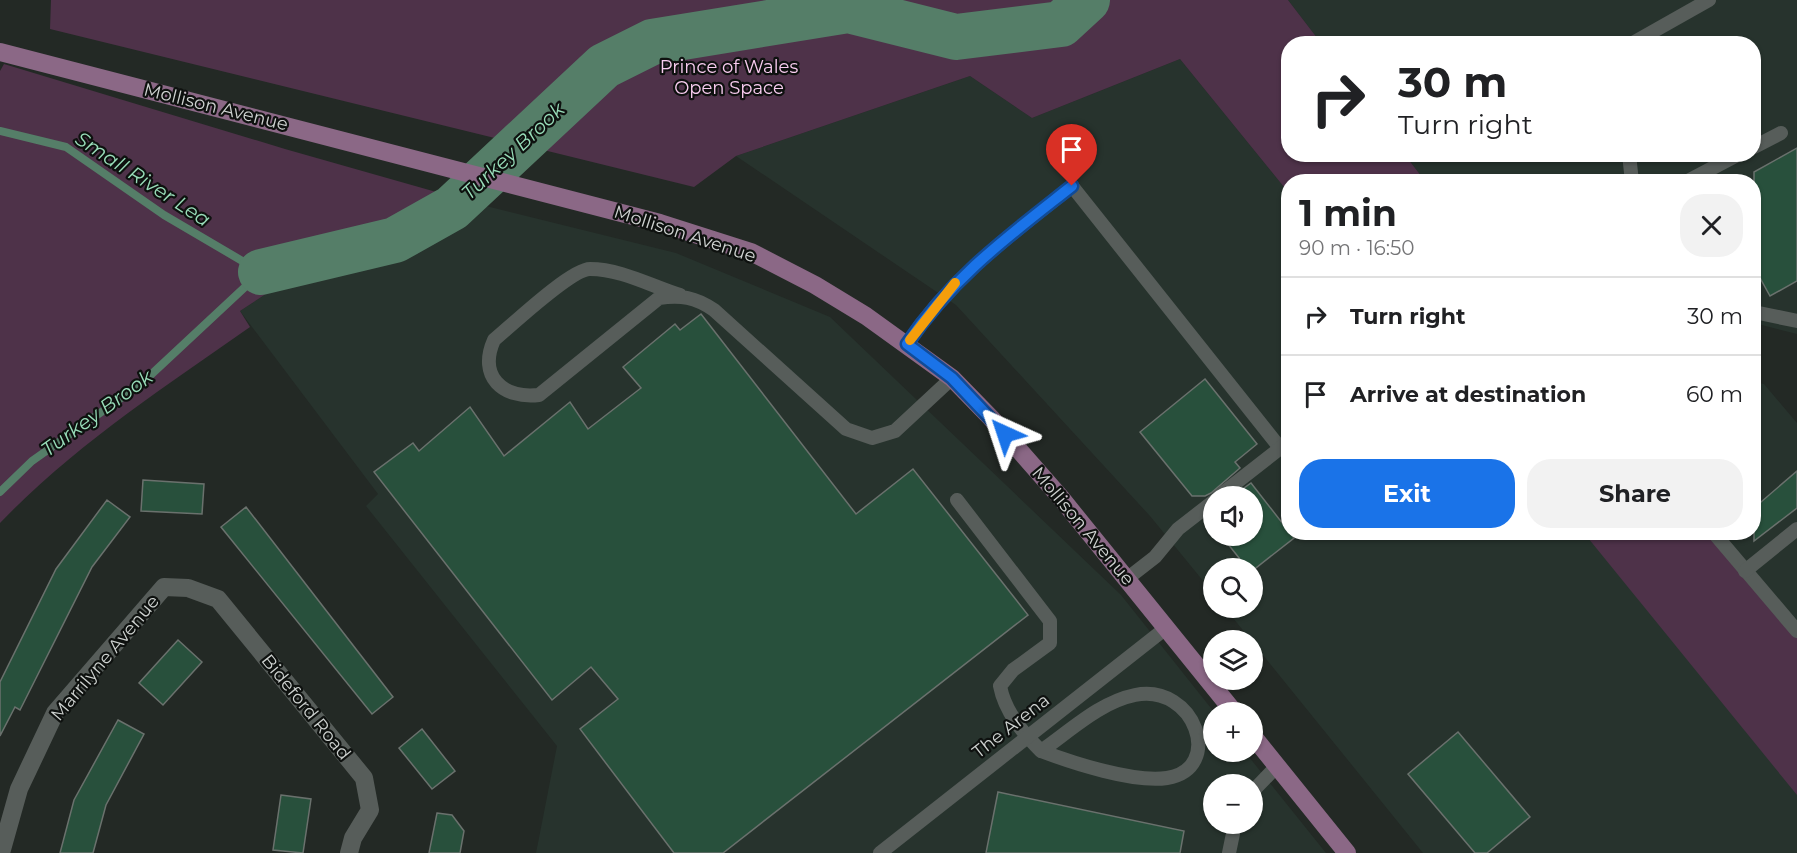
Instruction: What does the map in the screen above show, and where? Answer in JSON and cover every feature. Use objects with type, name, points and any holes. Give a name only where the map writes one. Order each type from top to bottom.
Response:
[{"type":"main road","name":"Mollison Avenue","points":[[0,52],[434,163],[660,224],[750,252],[815,285],[907,344],[952,378],[991,418],[1128,578],[1226,702]]},
{"type":"main road","points":[[1263,749],[1347,853]]},
{"type":"street","name":"Marrilyne Avenue","points":[[1,853],[19,789],[54,713],[164,587],[188,588]]},
{"type":"street","name":"Bideford Road","points":[[188,588],[218,599],[364,778],[370,810],[353,838],[349,853]]},
{"type":"lane","points":[[1645,36],[1708,0]]},
{"type":"lane","points":[[1761,143],[1781,133]]},
{"type":"lane","points":[[1701,174],[1724,162]]},
{"type":"lane","points":[[907,344],[922,321],[966,271],[1072,186],[1281,441]]},
{"type":"lane","points":[[680,295],[659,298],[539,395],[522,397],[506,391],[494,381],[488,353],[494,340],[571,276],[587,269],[606,270],[700,300],[846,429],[872,438],[895,431],[952,378]]},
{"type":"lane","points":[[1761,313],[1797,321]]},
{"type":"lane","points":[[1232,486],[1281,449]]},
{"type":"lane","points":[[957,500],[1050,621],[1050,643],[1013,670],[1000,687],[1003,702],[1026,737],[1041,752],[1088,767],[1145,778],[1167,778],[1183,772],[1193,763],[1198,744],[1196,725],[1189,713],[1172,701],[1152,694],[1137,695],[1113,701],[1041,752]]},
{"type":"lane","points":[[1128,578],[1155,558],[1178,529],[1203,510]]},
{"type":"lane","points":[[1745,571],[1797,529]]},
{"type":"lane","points":[[1720,540],[1797,631]]},
{"type":"lane","name":"The Arena","points":[[880,853],[1166,628]]},
{"type":"lane","points":[[1263,781],[1277,766]]},
{"type":"lane","points":[[1229,853],[1233,834]]},
{"type":"shaded area","points":[[1288,0],[1797,0],[1797,334],[1761,325],[1761,174],[1420,174],[1410,162],[1761,162],[1761,36],[1316,36]]},
{"type":"shaded area","points":[[1180,59],[1281,183],[1281,540],[1761,540],[1761,383],[1764,384],[1797,423],[1797,853],[1423,853],[1263,655],[1263,630],[1243,630],[1233,618],[1263,618],[1263,558],[1203,558],[1203,581],[1150,516],[956,305],[736,156],[970,76],[1032,118]]},
{"type":"shaded area","points":[[482,205],[676,253],[830,317],[1121,595],[1206,702],[1203,702],[1203,762],[1253,762],[1263,774],[1203,774],[1203,834],[1263,834],[1263,774],[1326,853],[536,853],[557,746],[366,506],[378,494],[240,311],[290,278],[399,251],[450,230]]},
{"type":"green space","name":"Prince of Wales Open Space","points":[[51,0],[1288,0],[1316,36],[1281,36],[1281,162],[1410,162],[1420,174],[1281,174],[1281,183],[1180,59],[1032,118],[970,76],[736,156],[694,187],[50,29]]},
{"type":"green space","points":[[4,64],[285,149],[482,205],[450,230],[399,251],[290,278],[240,311],[250,327],[89,443],[58,468],[0,523],[0,71]]},
{"type":"green space","points":[[1590,540],[1716,540],[1797,637],[1797,795]]},
{"type":"building","points":[[1797,148],[1797,281],[1770,296],[1761,280],[1761,174],[1754,174]]},
{"type":"building","points":[[701,314],[856,514],[913,469],[1028,615],[723,853],[674,853],[580,729],[618,699],[591,667],[552,700],[374,472],[413,443],[419,451],[470,407],[504,456],[570,402],[588,429],[641,388],[623,367],[675,324],[680,330]]},
{"type":"building","points":[[1205,379],[1257,444],[1235,462],[1240,468],[1219,486],[1203,486],[1203,496],[1192,496],[1140,432]]},
{"type":"building","points":[[1797,471],[1797,508],[1761,536],[1761,502]]},
{"type":"building","points":[[143,480],[204,484],[202,514],[141,511]]},
{"type":"building","points":[[1263,498],[1281,521],[1281,540],[1291,540],[1263,562],[1263,558],[1239,558],[1230,546],[1263,546]]},
{"type":"building","points":[[107,500],[130,517],[92,567],[20,710],[15,707],[0,736],[0,682],[56,569]]},
{"type":"building","points":[[246,507],[393,697],[372,714],[221,527]]},
{"type":"building","points":[[178,640],[202,662],[163,705],[139,683]]},
{"type":"building","points":[[118,720],[144,734],[106,805],[93,853],[60,853],[74,800]]},
{"type":"building","points":[[422,729],[455,771],[432,789],[399,748]]},
{"type":"building","points":[[1458,732],[1530,817],[1487,853],[1475,853],[1408,774]]},
{"type":"building","points":[[998,792],[1184,831],[1180,853],[986,853]]},
{"type":"building","points":[[281,795],[311,799],[303,853],[273,850]]},
{"type":"building","points":[[437,813],[452,815],[464,831],[460,853],[429,853]]},
{"type":"waterway","name":"Turkey Brook","points":[[261,272],[395,240],[452,208],[604,66],[652,42],[848,10],[956,37],[1061,24],[1087,0]]},
{"type":"waterway","name":"Turkey Brook","points":[[0,131],[66,147],[164,215],[261,272],[141,384],[32,461],[0,492]]},
{"type":"slow traffic","points":[[910,340],[922,321],[955,283]]},
{"type":"route","points":[[1005,434],[952,378],[907,344],[922,321],[966,271],[1072,186]]},
{"type":"water label","name":"Small River Lea","points":[[143,179]]}]
